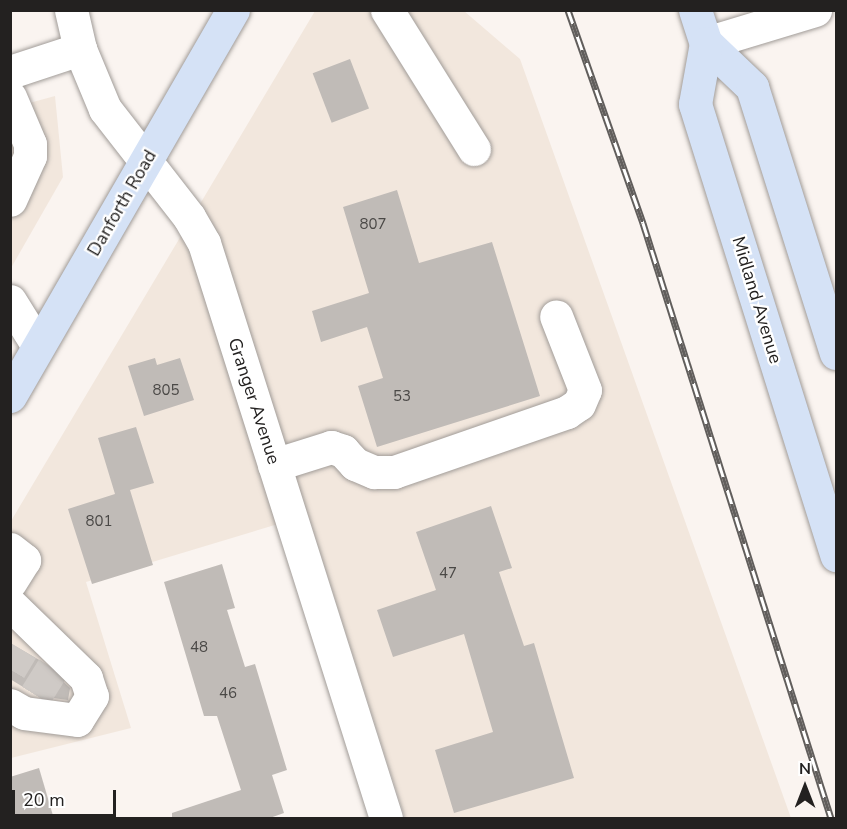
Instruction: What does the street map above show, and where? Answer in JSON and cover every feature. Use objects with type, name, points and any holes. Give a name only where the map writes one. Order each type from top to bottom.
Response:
[{"type":"main road","name":"Danforth Road","points":[[10,396],[233,10]]},
{"type":"main road","name":"Midland Avenue","points":[[695,10],[706,43],[752,87],[837,353]]},
{"type":"main road","name":"Midland Avenue","points":[[706,43],[695,104],[837,555]]},
{"type":"street","name":"Granger Avenue","points":[[71,10],[80,49],[105,109],[145,165],[189,217],[204,243],[386,819]]},
{"type":"street","points":[[387,10],[474,149]]},
{"type":"street","points":[[706,43],[814,10]]},
{"type":"street","points":[[10,72],[80,49]]},
{"type":"street","points":[[10,97],[26,129],[30,156],[10,200]]},
{"type":"street","points":[[10,301],[38,346]]},
{"type":"street","points":[[274,465],[331,447],[343,451],[355,464],[374,471],[394,472],[567,412],[579,404],[585,390],[556,316]]},
{"type":"street","points":[[10,549],[24,560],[10,582]]},
{"type":"street","points":[[10,604],[29,639],[86,678],[92,696],[77,720],[23,704]]},
{"type":"shaded area","points":[[315,11],[464,11],[520,59],[791,818],[405,818],[308,515],[86,582],[131,728],[11,758],[11,521]]},
{"type":"shaded area","points":[[55,96],[63,177],[11,268],[11,108]]},
{"type":"building","points":[[350,59],[369,108],[332,123],[313,73]]},
{"type":"building","points":[[397,190],[419,263],[492,242],[540,396],[377,447],[358,386],[383,378],[367,327],[321,342],[312,311],[369,293],[343,207]]},
{"type":"building","points":[[155,358],[157,365],[180,358],[194,400],[144,416],[128,366]]},
{"type":"building","points":[[136,427],[154,483],[130,490],[153,565],[92,584],[68,509],[115,494],[98,438]]},
{"type":"building","points":[[491,506],[512,568],[499,572],[524,646],[534,643],[574,778],[454,813],[435,750],[493,732],[464,634],[393,657],[377,610],[436,590],[416,532]]},
{"type":"building","points":[[222,564],[235,608],[227,610],[245,667],[255,664],[287,770],[272,775],[284,813],[267,819],[172,819],[172,813],[241,790],[217,716],[204,716],[164,582]]},
{"type":"building","points":[[10,643],[41,661],[70,688],[68,700],[38,696],[10,679]]},
{"type":"building","points":[[39,768],[54,819],[10,819],[10,777]]},
{"type":"tunnel","points":[[10,669],[22,649]]},
{"type":"tunnel","points":[[36,695],[53,668]]},
{"type":"railway","points":[[568,10],[643,223],[831,818]]}]
